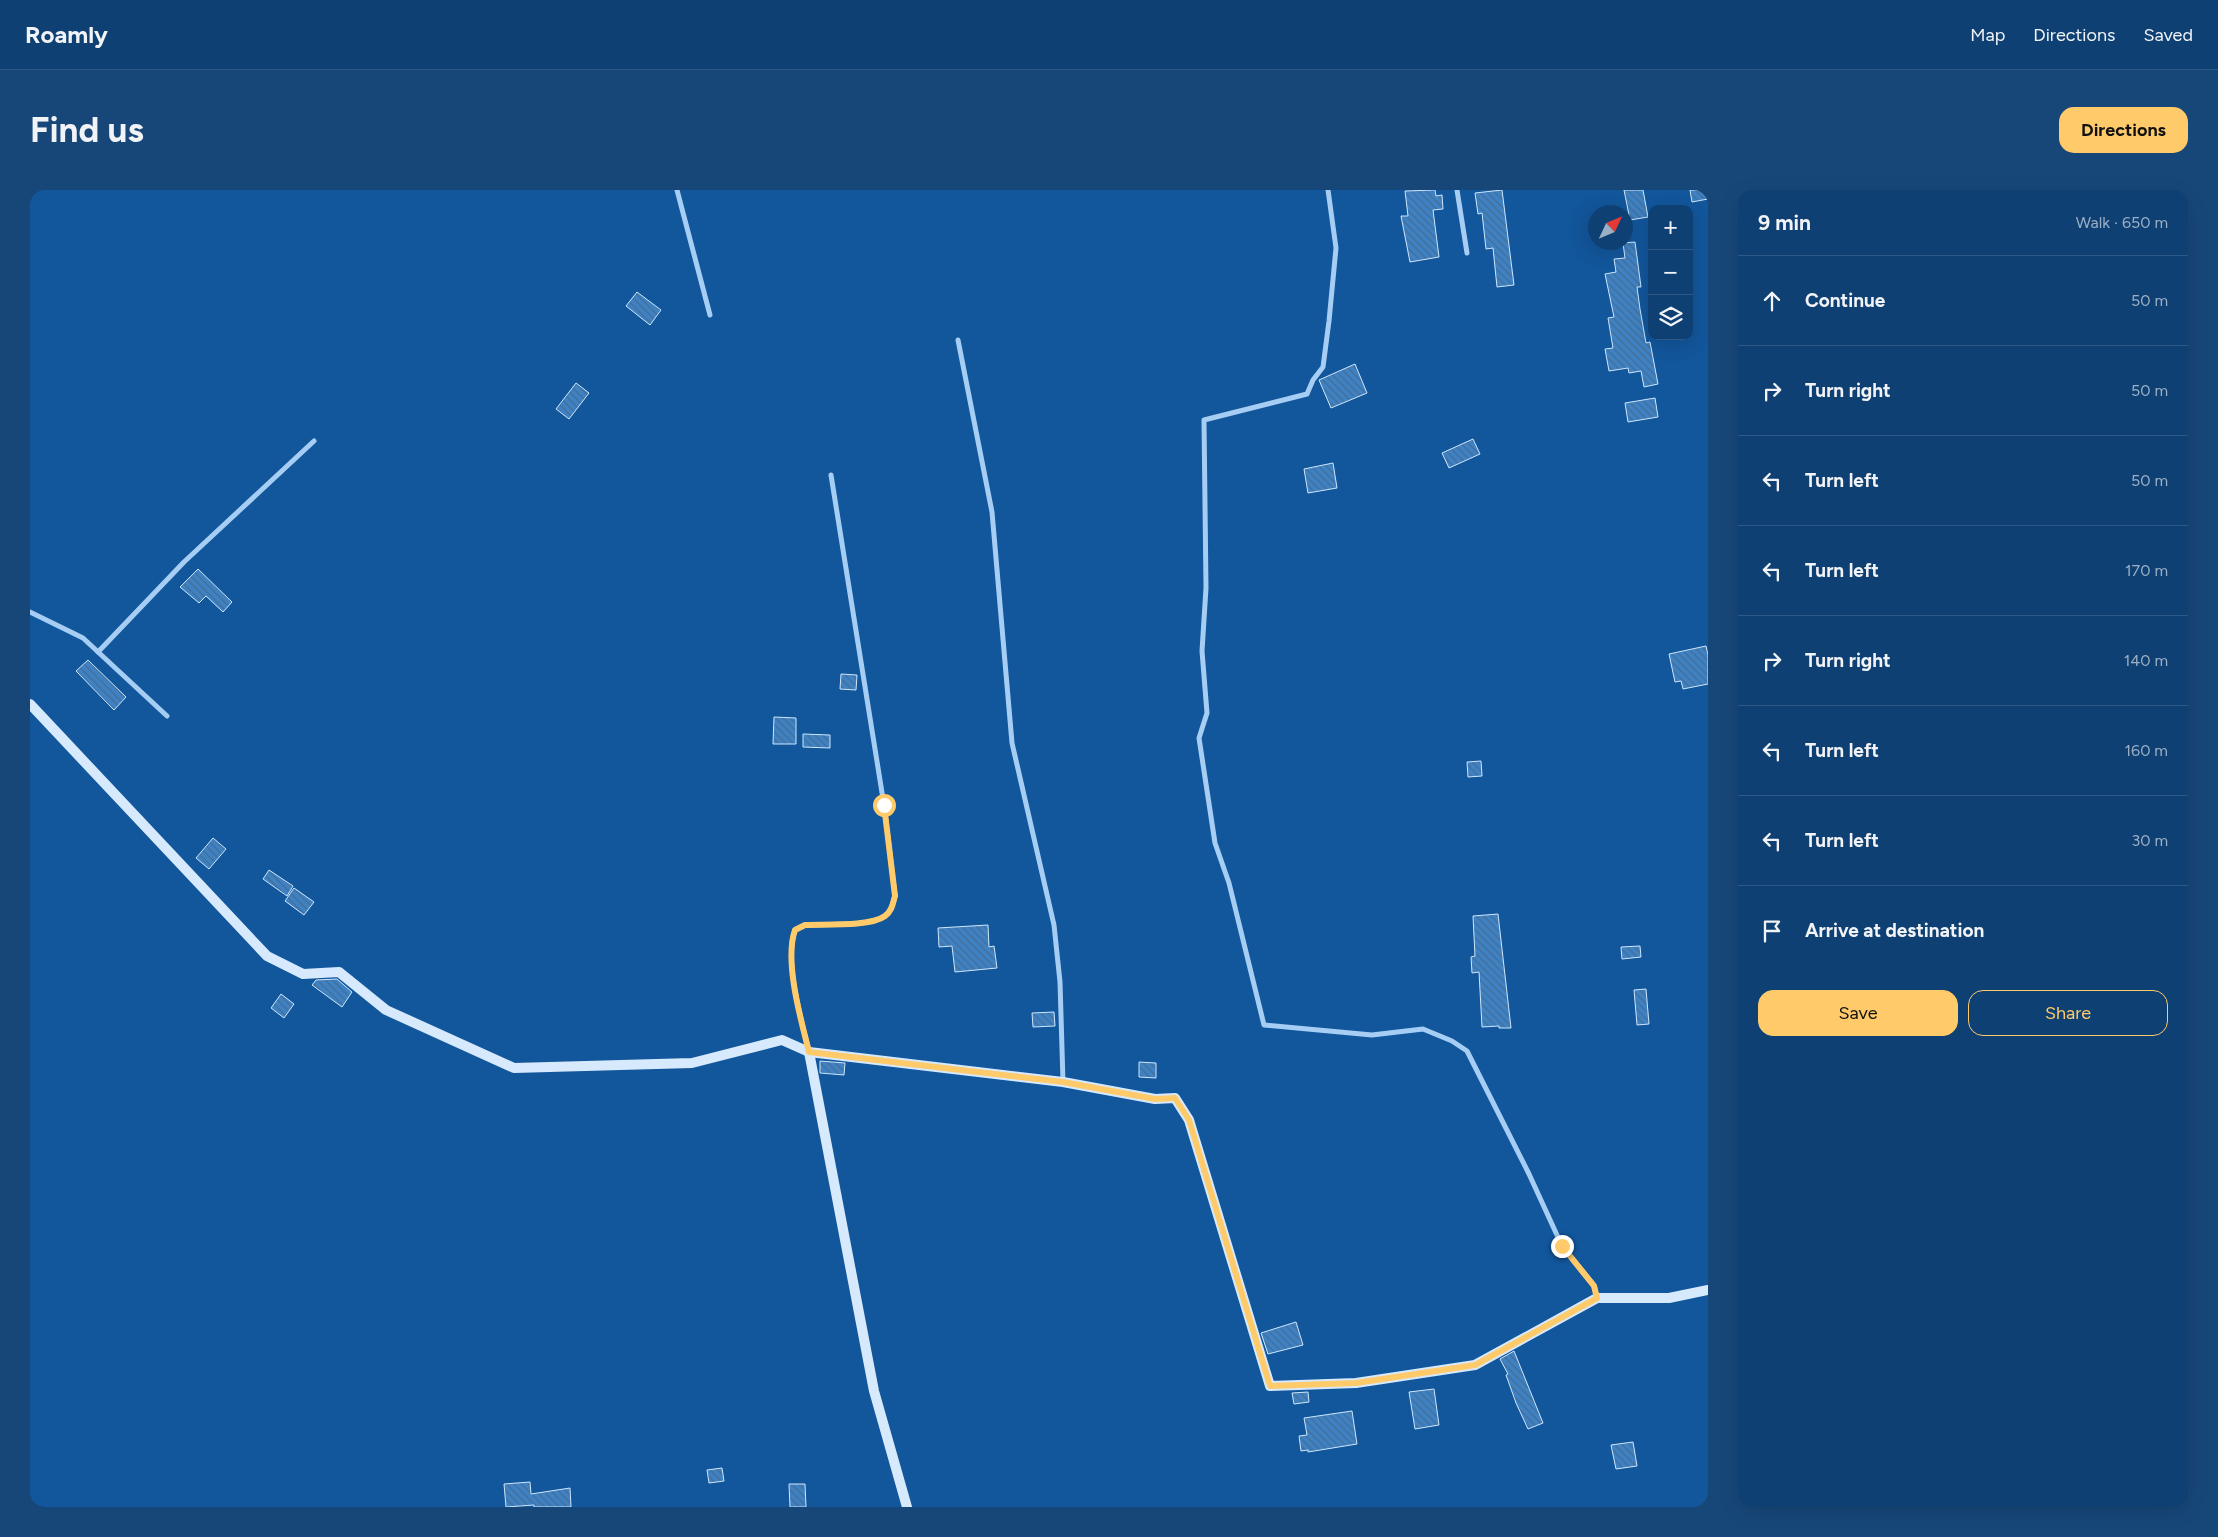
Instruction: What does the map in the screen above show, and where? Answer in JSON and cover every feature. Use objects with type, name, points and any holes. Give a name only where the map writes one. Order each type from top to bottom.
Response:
[{"type":"street","points":[[677,190],[710,315]]},
{"type":"street","points":[[1328,190],[1336,248],[1330,321],[1323,367],[1313,380],[1308,394],[1204,420],[1206,588],[1202,651],[1207,712],[1198,738],[1215,843],[1229,883],[1264,1025],[1372,1035],[1423,1029],[1452,1040],[1467,1051],[1562,1246],[1594,1286],[1597,1298]]},
{"type":"street","points":[[1457,190],[1467,253]]},
{"type":"street","points":[[958,340],[992,512],[1012,743],[1054,925],[1060,982],[1063,1082]]},
{"type":"street","points":[[98,652],[184,562],[314,441]]},
{"type":"street","points":[[831,475],[884,805],[895,896],[891,910],[874,922],[805,925],[795,930],[792,939],[795,995],[809,1052],[874,1391],[907,1507]]},
{"type":"street","points":[[30,612],[83,638],[167,716]]},
{"type":"street","points":[[30,704],[267,956],[302,974],[339,972],[386,1010],[514,1068],[692,1063],[782,1040],[809,1052],[1063,1082],[1155,1099],[1175,1098],[1189,1120],[1270,1386],[1356,1383],[1475,1365],[1597,1298],[1669,1298],[1708,1290]]},
{"type":"building","points":[[1435,190],[1436,196],[1442,195],[1443,209],[1433,210],[1439,257],[1410,262],[1401,216],[1408,216],[1405,191]]},
{"type":"building","points":[[1502,190],[1514,285],[1497,287],[1493,248],[1486,249],[1482,213],[1478,214],[1475,193]]},
{"type":"building","points":[[1624,190],[1643,190],[1648,217],[1633,220],[1633,205],[1627,205]]},
{"type":"building","points":[[1690,190],[1708,190],[1708,199],[1692,202]]},
{"type":"building","points":[[1633,242],[1635,242],[1641,287],[1637,287],[1640,309],[1646,343],[1650,342],[1658,384],[1644,387],[1641,371],[1629,373],[1628,368],[1609,371],[1605,349],[1613,348],[1608,318],[1614,317],[1605,274],[1616,272],[1614,259],[1625,258],[1624,250],[1633,250]]},
{"type":"building","points":[[637,292],[661,310],[650,325],[626,306]]},
{"type":"building","points":[[1355,364],[1367,393],[1331,408],[1319,380]]},
{"type":"building","points":[[576,383],[589,393],[569,419],[556,409]]},
{"type":"building","points":[[1655,398],[1658,417],[1628,422],[1625,403]]},
{"type":"building","points":[[1473,439],[1480,454],[1449,468],[1442,453]]},
{"type":"building","points":[[1333,463],[1337,488],[1308,493],[1304,469]]},
{"type":"building","points":[[198,569],[232,602],[223,612],[206,596],[199,603],[180,587]]},
{"type":"building","points":[[1706,646],[1708,655],[1708,684],[1683,689],[1681,681],[1675,682],[1669,654]]},
{"type":"building","points":[[88,660],[126,697],[114,710],[76,671]]},
{"type":"building","points":[[841,674],[857,675],[856,690],[840,689]]},
{"type":"building","points":[[774,717],[796,718],[796,744],[773,744]]},
{"type":"building","points":[[803,734],[830,735],[830,748],[803,747]]},
{"type":"building","points":[[1481,761],[1482,776],[1468,777],[1467,762]]},
{"type":"building","points":[[213,838],[226,849],[209,869],[196,858]]},
{"type":"building","points":[[269,870],[293,886],[287,896],[263,879]]},
{"type":"building","points":[[294,888],[314,902],[304,915],[285,901]]},
{"type":"building","points":[[1498,914],[1511,1028],[1499,1028],[1499,1026],[1482,1027],[1479,972],[1472,973],[1471,957],[1475,956],[1473,916]]},
{"type":"building","points":[[988,925],[989,947],[994,946],[997,968],[955,972],[952,946],[939,947],[938,928]]},
{"type":"building","points":[[1640,946],[1641,957],[1622,959],[1621,947]]},
{"type":"building","points":[[337,979],[352,992],[342,1007],[312,985],[316,980]]},
{"type":"building","points":[[1646,989],[1649,1024],[1637,1025],[1634,990]]},
{"type":"building","points":[[281,994],[294,1004],[284,1018],[271,1008]]},
{"type":"building","points":[[1054,1012],[1055,1026],[1033,1027],[1032,1013]]},
{"type":"building","points":[[820,1061],[845,1063],[844,1075],[820,1073]]},
{"type":"building","points":[[1139,1062],[1156,1063],[1156,1078],[1139,1077]]},
{"type":"building","points":[[1296,1322],[1303,1345],[1268,1354],[1261,1333]]},
{"type":"building","points":[[1514,1351],[1543,1423],[1528,1429],[1516,1403],[1506,1375],[1508,1374],[1500,1359]]},
{"type":"building","points":[[1434,1389],[1439,1425],[1415,1429],[1409,1392]]},
{"type":"building","points":[[1308,1392],[1309,1402],[1294,1404],[1292,1393]]},
{"type":"building","points":[[1352,1411],[1357,1444],[1308,1452],[1308,1450],[1301,1451],[1299,1436],[1307,1435],[1304,1418]]},
{"type":"building","points":[[1633,1442],[1637,1466],[1616,1469],[1611,1445]]},
{"type":"building","points":[[722,1468],[724,1481],[709,1483],[707,1470]]},
{"type":"building","points":[[530,1482],[531,1494],[570,1488],[571,1507],[534,1507],[534,1505],[506,1507],[504,1484]]},
{"type":"building","points":[[789,1484],[805,1484],[806,1507],[790,1507]]},
{"type":"route","points":[[884,805],[895,896],[891,910],[874,922],[805,925],[795,930],[792,939],[795,995],[809,1052],[1063,1082],[1155,1099],[1175,1098],[1189,1120],[1270,1386],[1356,1383],[1475,1365],[1597,1298],[1594,1286],[1562,1246]]}]
